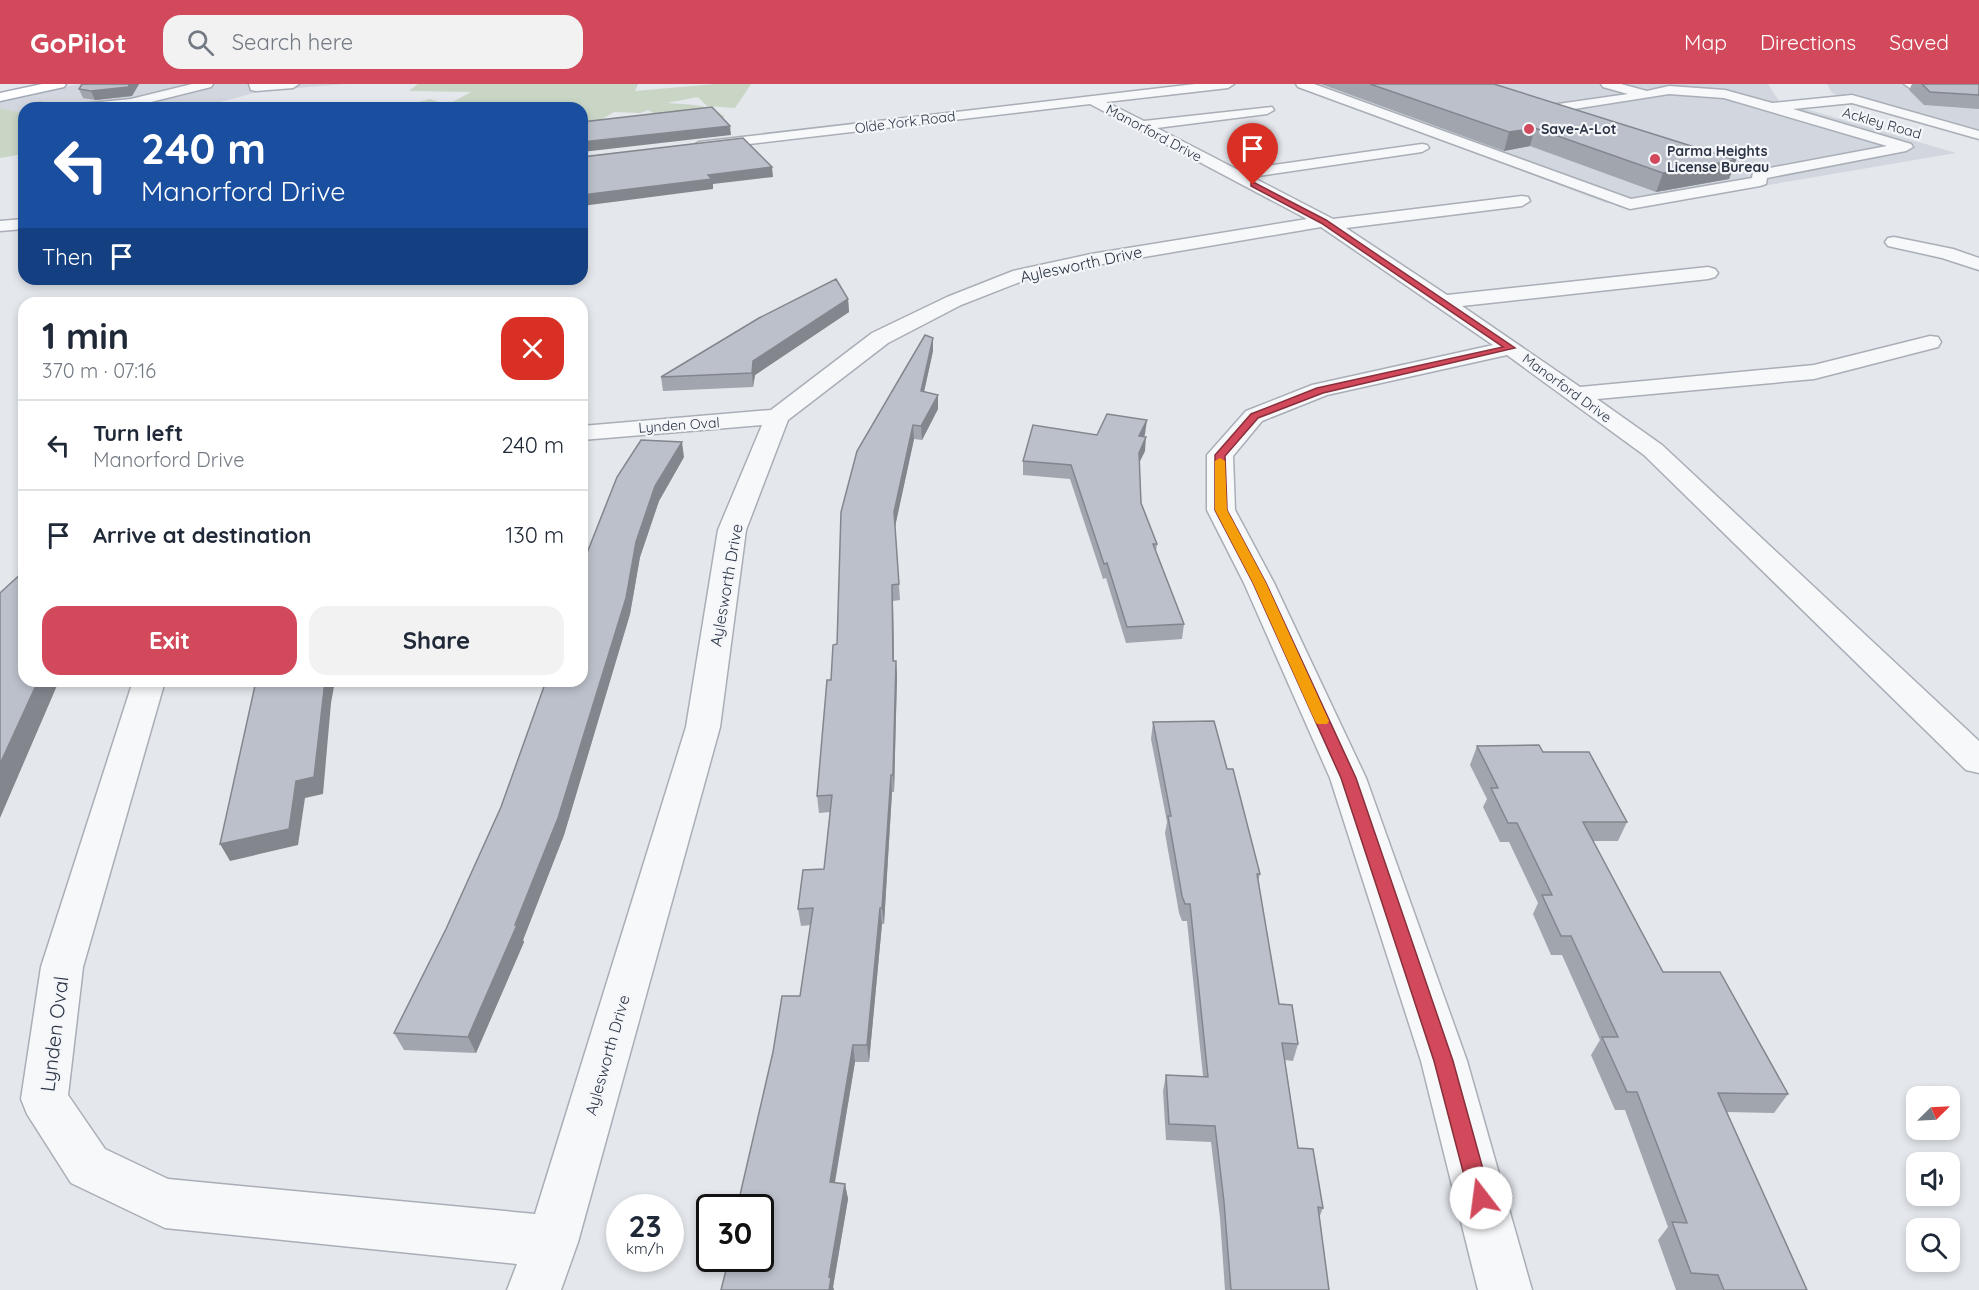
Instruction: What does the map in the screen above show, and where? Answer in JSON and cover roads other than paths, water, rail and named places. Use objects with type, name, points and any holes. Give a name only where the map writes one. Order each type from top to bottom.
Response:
[{"type":"main road","points":[[0,97],[55,84]]},
{"type":"street","points":[[135,102],[207,84]]},
{"type":"street","points":[[255,84],[256,87],[293,84]]},
{"type":"street","name":"Olde York Road","points":[[687,147],[1228,84]]},
{"type":"street","points":[[1302,84],[1630,204],[1760,181],[1759,175]]},
{"type":"street","points":[[1607,84],[1647,95]]},
{"type":"street","points":[[1725,84],[1748,86]]},
{"type":"street","points":[[1910,84],[1970,85]]},
{"type":"street","points":[[1797,89],[1808,102]]},
{"type":"street","points":[[1575,90],[1609,101]]},
{"type":"street","points":[[1570,120],[1536,109],[1609,101],[1669,90],[1725,94],[1906,147],[1745,177],[1726,171]]},
{"type":"street","points":[[1772,107],[1852,99],[1979,135]]},
{"type":"street","name":"Manorford Drive","points":[[1092,100],[1326,223],[1511,348],[1653,450],[1979,760]]},
{"type":"street","name":"Ackley Road","points":[[1808,102],[1853,115]]},
{"type":"street","points":[[1140,126],[1267,110]]},
{"type":"street","points":[[1235,175],[1422,148]]},
{"type":"street","name":"Aylesworth Drive","points":[[534,1290],[552,1242],[703,727],[732,530],[777,417],[880,338],[954,301],[1020,276],[1091,260],[1326,223],[1522,201]]},
{"type":"street","points":[[0,226],[18,224]]},
{"type":"street","points":[[1894,242],[1947,253],[1979,264]]},
{"type":"street","points":[[1442,302],[1708,273]]},
{"type":"street","points":[[1575,394],[1814,372],[1930,342]]},
{"type":"street","points":[[1505,1290],[1444,1061],[1352,790],[1260,583],[1221,510],[1220,455],[1254,416],[1320,390],[1511,348]]},
{"type":"street","name":"Lynden Oval","points":[[588,433],[777,417]]},
{"type":"street","name":"Lynden Oval","points":[[147,687],[62,967],[44,1099],[88,1166],[165,1203],[552,1242]]},
{"type":"place","name":"Save-A-Lot","points":[[1529,129]]},
{"type":"place","name":"Parma Heights License Bureau","points":[[1655,159]]}]
